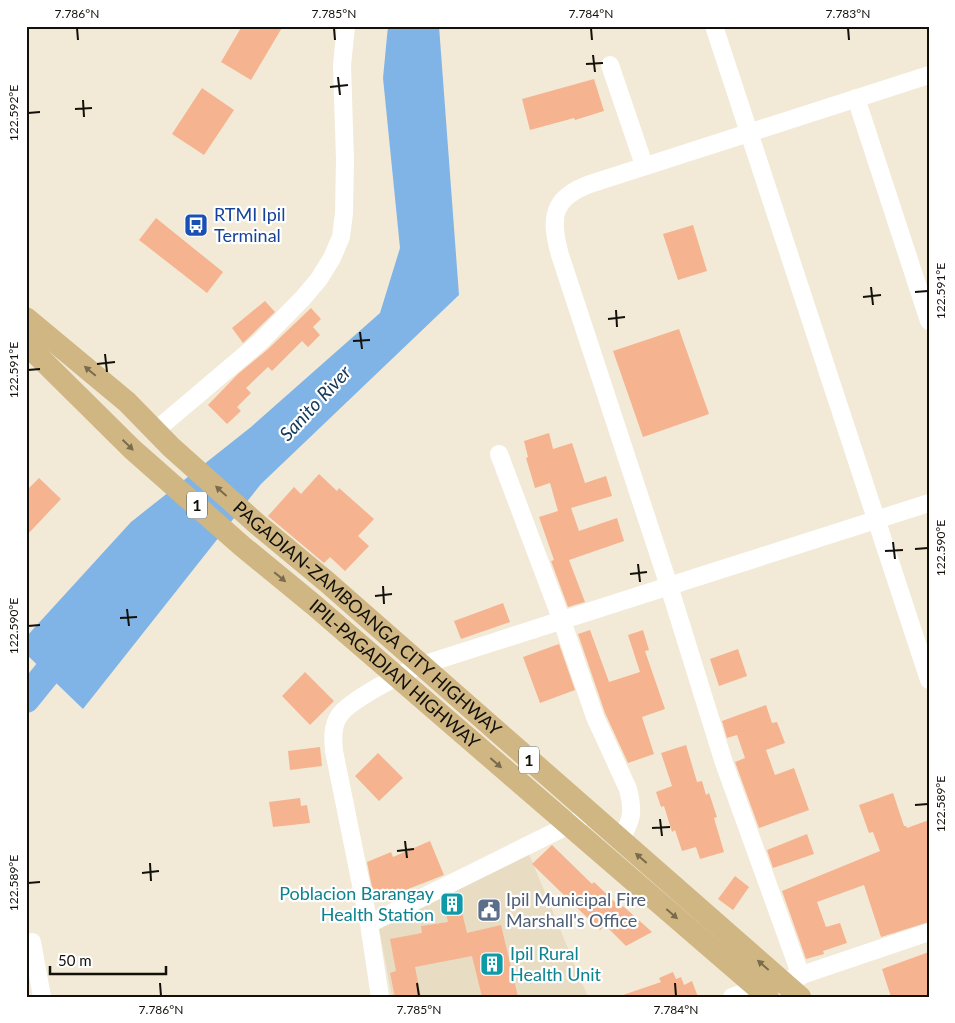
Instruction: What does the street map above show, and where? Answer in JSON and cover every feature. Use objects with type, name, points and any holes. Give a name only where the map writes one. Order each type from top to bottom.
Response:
[{"type":"main road","name":"PAGADIAN-ZAMBOANGA CITY HIGHWAY","points":[[26,318],[127,402],[163,439],[257,524],[422,665],[782,988]]},
{"type":"main road","name":"IPIL-PAGADIAN HIGHWAY","points":[[26,344],[132,449],[568,826],[782,988]]},
{"type":"street","points":[[163,439],[303,298],[319,279],[332,258],[340,237],[344,213],[345,160],[342,65],[346,26]]},
{"type":"street","points":[[714,26],[929,680]]},
{"type":"street","points":[[610,65],[644,165]]},
{"type":"street","points":[[782,988],[724,764],[669,586],[555,239],[555,211],[568,194],[584,186],[644,165],[929,75]]},
{"type":"street","points":[[856,98],[929,321]]},
{"type":"street","points":[[499,454],[562,621],[595,717],[628,789],[631,801],[630,822],[620,841]]},
{"type":"street","points":[[380,997],[369,924],[333,739],[334,725],[340,714],[396,676],[422,665],[929,503]]},
{"type":"street","points":[[369,924],[590,814]]},
{"type":"street","points":[[732,997],[782,988],[929,932]]},
{"type":"street","points":[[32,942],[42,997]]},
{"type":"shaded area","points":[[529,854],[588,997],[392,997],[378,923]]},
{"type":"water","points":[[388,26],[439,26],[459,295],[261,484],[83,709],[26,654],[26,637],[131,522],[251,427],[380,313],[400,248],[383,78]]},
{"type":"building","points":[[242,26],[283,26],[251,80],[221,62]]},
{"type":"building","points":[[594,79],[604,111],[575,120],[574,118],[530,130],[522,99]]},
{"type":"building","points":[[202,88],[234,110],[204,155],[172,134]]},
{"type":"building","points":[[156,218],[223,272],[207,293],[139,240]]},
{"type":"building","points":[[693,225],[707,271],[678,280],[663,234]]},
{"type":"building","points":[[265,301],[275,312],[243,343],[232,328]]},
{"type":"building","points":[[311,308],[321,319],[313,327],[320,335],[308,347],[302,341],[272,371],[268,367],[246,388],[251,393],[237,407],[241,411],[227,424],[208,405],[238,374],[267,350]]},
{"type":"building","points":[[679,329],[709,414],[643,437],[613,351]]},
{"type":"building","points":[[549,433],[553,449],[572,443],[585,483],[606,476],[612,496],[571,508],[579,531],[617,518],[624,541],[569,560],[585,602],[568,607],[551,561],[554,560],[539,517],[558,511],[550,483],[535,488],[526,458],[528,457],[524,441]]},
{"type":"building","points":[[319,474],[337,491],[339,488],[374,519],[358,536],[369,546],[345,571],[330,557],[324,563],[268,516],[294,487],[301,494]]},
{"type":"building","points":[[39,478],[61,499],[26,536],[26,491]]},
{"type":"building","points":[[503,603],[510,622],[461,639],[454,621]]},
{"type":"building","points":[[590,630],[609,682],[640,672],[628,635],[643,630],[649,650],[645,651],[665,709],[642,717],[654,754],[628,763],[605,713],[578,634]]},
{"type":"building","points":[[559,644],[575,690],[540,703],[523,657]]},
{"type":"building","points":[[738,649],[747,676],[719,686],[710,659]]},
{"type":"building","points":[[305,672],[334,701],[310,725],[282,696]]},
{"type":"building","points":[[766,705],[772,723],[777,722],[785,743],[766,750],[775,775],[794,768],[809,810],[759,828],[735,762],[745,758],[737,735],[727,738],[722,721]]},
{"type":"building","points":[[686,745],[697,782],[702,781],[706,795],[709,793],[717,817],[714,818],[724,852],[700,859],[696,847],[682,851],[675,830],[672,832],[664,806],[661,807],[656,792],[672,786],[661,753]]},
{"type":"building","points":[[320,747],[322,766],[290,770],[288,751]]},
{"type":"building","points":[[378,753],[403,778],[379,801],[355,776]]},
{"type":"building","points":[[893,793],[904,826],[907,828],[929,820],[929,922],[881,937],[864,885],[817,902],[826,927],[840,923],[847,943],[823,951],[824,954],[806,959],[782,891],[880,851],[873,832],[869,833],[859,805]]},
{"type":"building","points":[[300,798],[301,806],[307,805],[310,823],[273,827],[269,802]]},
{"type":"building","points":[[807,834],[814,854],[773,868],[767,850]]},
{"type":"building","points":[[430,841],[444,875],[375,902],[367,862],[391,852],[393,857]]},
{"type":"building","points":[[552,845],[592,884],[594,882],[621,908],[623,906],[652,932],[626,946],[605,925],[600,930],[532,864]]},
{"type":"building","points":[[735,876],[749,887],[733,910],[718,899]]},
{"type":"building","points":[[457,892],[467,933],[501,925],[518,997],[482,997],[472,956],[415,967],[421,997],[395,997],[390,973],[396,971],[390,939],[422,933],[421,926],[448,922],[443,899]]},
{"type":"building","points":[[929,952],[929,997],[891,997],[882,969]]},
{"type":"building","points":[[673,972],[676,979],[681,977],[684,985],[692,981],[698,997],[624,997],[623,995],[661,982],[659,978]]},
{"type":"waterway","name":"Sanito River","points":[[26,699],[47,673],[73,647]]},
{"type":"place","name":"RTMI Ipil Terminal","points":[[196,225]]},
{"type":"place","name":"Poblacion Barangay Health Station","points":[[452,904]]},
{"type":"place","name":"Ipil Municipal Fire Marshall's Office","points":[[489,910]]},
{"type":"place","name":"Ipil Rural Health Unit","points":[[492,964]]}]
